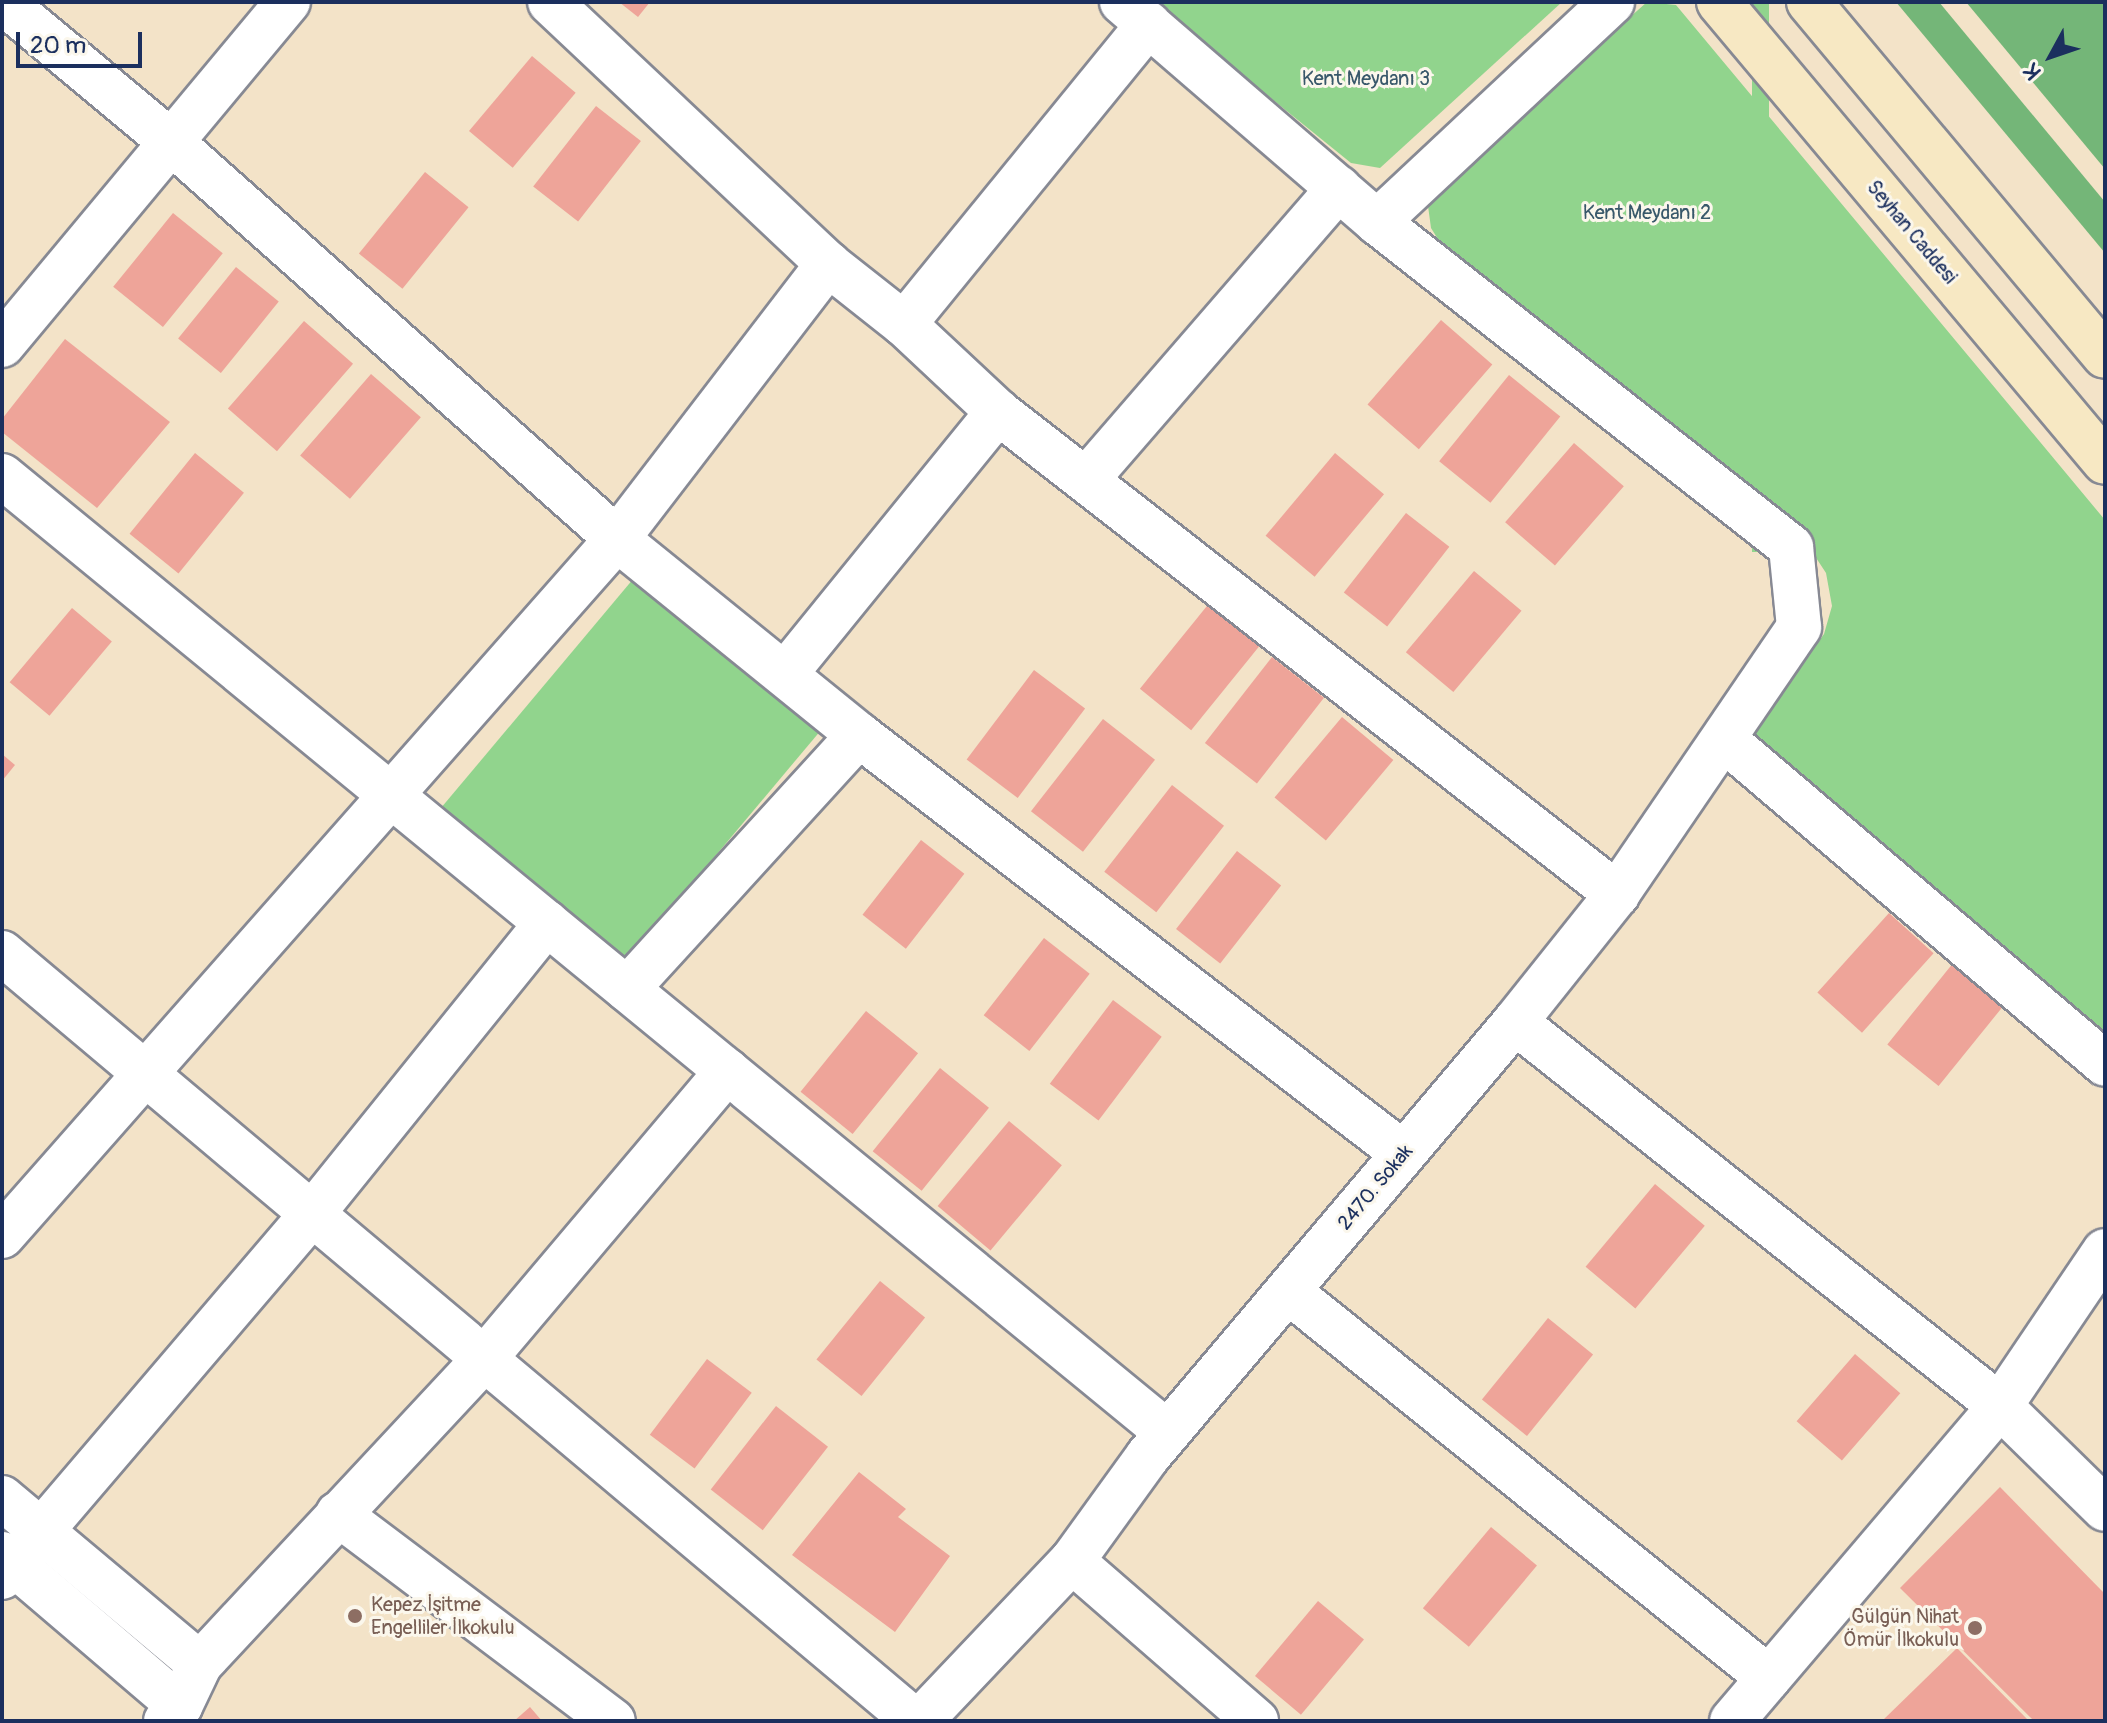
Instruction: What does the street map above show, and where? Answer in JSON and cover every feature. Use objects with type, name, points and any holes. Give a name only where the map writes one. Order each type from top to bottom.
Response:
[{"type":"street","points":[[3,2],[171,142],[617,539],[859,735],[1404,1154]]},
{"type":"street","points":[[2,345],[288,2]]},
{"type":"street","points":[[550,2],[828,264],[904,324],[998,412],[1617,894]]},
{"type":"street","points":[[904,324],[1136,13],[1377,222],[1612,2]]},
{"type":"street","name":"Seyhan Caddesi","points":[[1719,2],[2105,462]]},
{"type":"street","points":[[1809,2],[2105,356]]},
{"type":"street","points":[[1086,480],[1339,188]]},
{"type":"street","name":"2470. Sokak","points":[[917,1721],[1072,1561],[1168,1433],[1515,1022],[1617,894],[1726,741],[1799,627],[1791,547],[1377,222]]},
{"type":"street","points":[[2,1236],[394,798],[617,539],[828,264]]},
{"type":"street","points":[[785,674],[998,412]]},
{"type":"street","points":[[2,476],[1168,1433]]},
{"type":"street","points":[[627,989],[859,735]]},
{"type":"street","points":[[1726,741],[2105,1064]]},
{"type":"street","points":[[547,923],[312,1214],[41,1532],[6,1565],[173,1714],[200,1664],[484,1359],[727,1071]]},
{"type":"street","points":[[2,953],[917,1721]]},
{"type":"street","points":[[1515,1022],[2000,1406],[2105,1509]]},
{"type":"street","points":[[1732,1721],[2000,1406],[2105,1251]]},
{"type":"street","points":[[1288,1291],[1769,1678]]},
{"type":"street","points":[[2,1498],[200,1664]]},
{"type":"street","points":[[338,1514],[613,1721]]},
{"type":"street","points":[[1072,1561],[1256,1721]]},
{"type":"green space","name":"Kent Meydanı 3","points":[[1152,2],[1562,2],[1380,168],[1351,163]]},
{"type":"green space","name":"Kent Meydanı 2","points":[[1647,2],[1676,5],[2105,520],[2105,1033],[1749,738],[1824,634],[1832,606],[1826,573],[1807,544],[1441,244],[1431,228],[1428,206],[1437,189]]},
{"type":"green space","points":[[1752,2],[1769,2],[1769,552],[1752,552]]},
{"type":"green space","points":[[1896,2],[1939,2],[2105,202],[2105,253]]},
{"type":"green space","points":[[1966,2],[2105,2],[2105,169]]},
{"type":"green space","points":[[634,578],[819,733],[626,963],[441,808]]},
{"type":"building","points":[[619,2],[650,2],[638,17]]},
{"type":"building","points":[[532,56],[576,93],[513,168],[469,131]]},
{"type":"building","points":[[596,106],[641,141],[578,221],[533,186]]},
{"type":"building","points":[[425,172],[469,207],[402,289],[359,254]]},
{"type":"building","points":[[173,213],[223,253],[163,327],[113,287]]},
{"type":"building","points":[[236,267],[279,302],[221,373],[178,338]]},
{"type":"building","points":[[1441,320],[1492,365],[1419,449],[1368,405]]},
{"type":"building","points":[[304,321],[353,364],[277,451],[228,409]]},
{"type":"building","points":[[65,339],[170,422],[97,508],[2,432],[2,419]]},
{"type":"building","points":[[371,374],[421,417],[350,499],[300,456]]},
{"type":"building","points":[[1509,375],[1560,417],[1490,503],[1439,461]]},
{"type":"building","points":[[1574,443],[1624,486],[1555,566],[1505,522]]},
{"type":"building","points":[[195,453],[244,493],[179,573],[130,534]]},
{"type":"building","points":[[1335,453],[1384,494],[1315,577],[1266,536]]},
{"type":"building","points":[[1406,513],[1449,547],[1387,626],[1344,593]]},
{"type":"building","points":[[1474,571],[1521,611],[1453,692],[1406,652]]},
{"type":"building","points":[[1211,601],[1262,643],[1191,730],[1140,689]]},
{"type":"building","points":[[72,608],[112,641],[49,716],[10,682]]},
{"type":"building","points":[[1272,657],[1324,698],[1257,784],[1205,743]]},
{"type":"building","points":[[1034,670],[1085,709],[1018,798],[967,759]]},
{"type":"building","points":[[1342,717],[1393,760],[1326,841],[1275,797]]},
{"type":"building","points":[[1103,719],[1155,760],[1083,852],[1031,811]]},
{"type":"building","points":[[2,754],[15,765],[2,781]]},
{"type":"building","points":[[1172,785],[1224,826],[1156,912],[1104,872]]},
{"type":"building","points":[[921,840],[964,874],[906,949],[863,915]]},
{"type":"building","points":[[1237,851],[1281,885],[1220,963],[1176,929]]},
{"type":"building","points":[[1889,913],[1934,953],[1862,1033],[1817,993]]},
{"type":"building","points":[[1044,938],[1090,974],[1029,1051],[984,1015]]},
{"type":"building","points":[[1954,962],[2005,1004],[1939,1086],[1887,1044]]},
{"type":"building","points":[[1113,1000],[1162,1037],[1099,1121],[1050,1084]]},
{"type":"building","points":[[866,1011],[918,1053],[853,1134],[801,1092]]},
{"type":"building","points":[[940,1068],[989,1108],[922,1191],[873,1151]]},
{"type":"building","points":[[1009,1121],[1062,1165],[991,1250],[938,1206]]},
{"type":"building","points":[[1655,1184],[1705,1226],[1635,1309],[1586,1267]]},
{"type":"building","points":[[880,1281],[925,1318],[862,1396],[816,1359]]},
{"type":"building","points":[[1548,1318],[1593,1355],[1527,1436],[1482,1400]]},
{"type":"building","points":[[1855,1354],[1900,1393],[1842,1461],[1797,1421]]},
{"type":"building","points":[[707,1359],[752,1393],[695,1469],[650,1435]]},
{"type":"building","points":[[776,1406],[828,1447],[763,1530],[711,1490]]},
{"type":"building","points":[[859,1472],[906,1509],[898,1517],[950,1556],[895,1632],[792,1555]]},
{"type":"building","points":[[2000,1487],[2105,1594],[2105,1721],[2034,1721],[1900,1588]]},
{"type":"building","points":[[1491,1527],[1537,1566],[1469,1647],[1423,1608]]},
{"type":"building","points":[[1318,1601],[1364,1640],[1301,1715],[1255,1676]]},
{"type":"building","points":[[1957,1648],[2029,1721],[1882,1721]]},
{"type":"building","points":[[530,1707],[542,1721],[514,1721]]},
{"type":"place","name":"Kepez İşitme Engelliler İlkokulu","points":[[355,1616]]},
{"type":"place","name":"Gülgün Nihat Ömür İlkokulu","points":[[1975,1628]]}]
